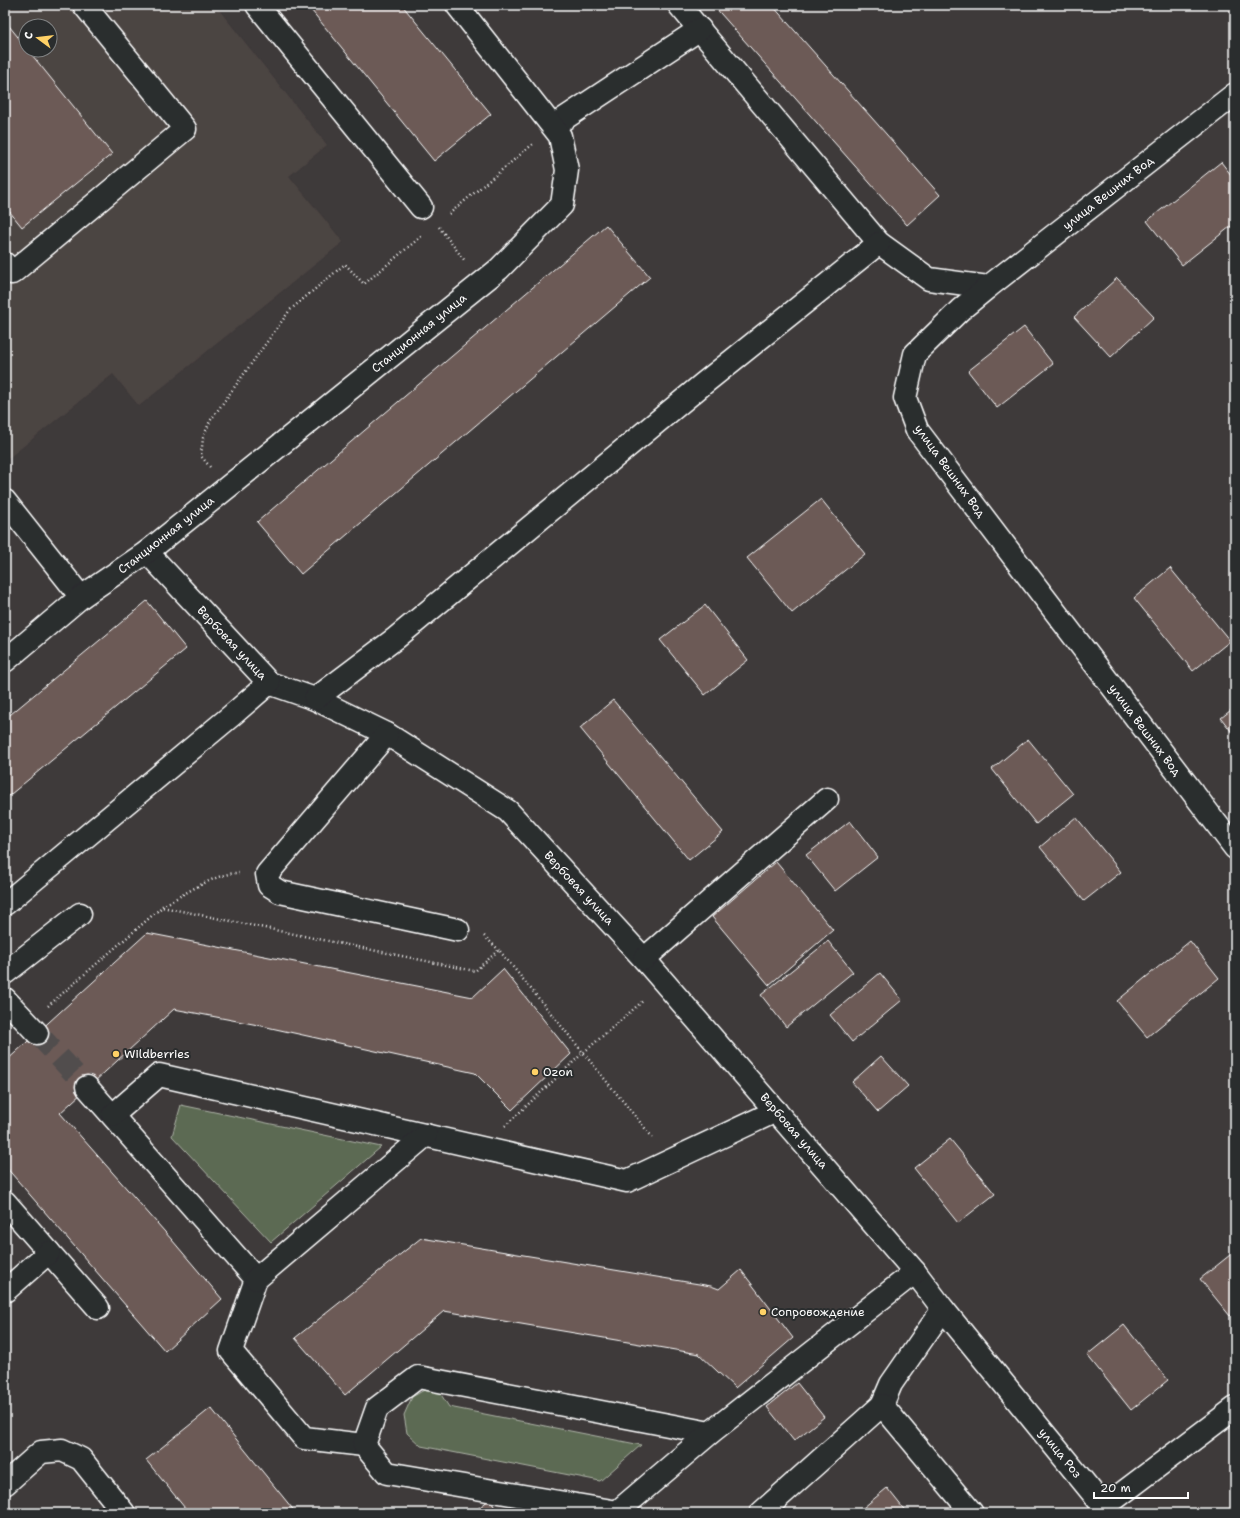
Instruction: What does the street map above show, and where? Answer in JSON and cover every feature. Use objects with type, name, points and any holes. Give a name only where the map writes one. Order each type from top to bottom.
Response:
[{"type":"street","points":[[5,264],[12,272],[186,129],[84,5]]},
{"type":"street","points":[[257,5],[421,207]]},
{"type":"street","name":"Станционная улица","points":[[5,661],[81,597],[147,552],[499,269],[562,205],[567,170],[560,136],[457,5]]},
{"type":"street","points":[[679,5],[879,243],[929,279],[988,287]]},
{"type":"street","points":[[553,126],[700,29]]},
{"type":"street","name":"улица Вешних Вод","points":[[1235,94],[960,310],[915,354],[905,398],[917,430],[1235,848]]},
{"type":"street","points":[[316,699],[396,638],[703,384],[879,243]]},
{"type":"street","points":[[5,501],[81,597]]},
{"type":"street","name":"Вербовая улица","points":[[147,552],[269,683],[316,699],[387,734],[508,811],[644,959],[915,1272],[943,1309]]},
{"type":"street","points":[[5,904],[269,683]]},
{"type":"street","points":[[387,734],[267,874],[269,886],[280,892],[458,930]]},
{"type":"street","points":[[644,959],[827,799]]},
{"type":"street","points":[[5,973],[80,914]]},
{"type":"street","points":[[5,999],[32,1028]]},
{"type":"street","points":[[112,1115],[159,1075],[627,1181],[776,1111]]},
{"type":"street","points":[[87,1087],[256,1279]]},
{"type":"street","points":[[426,1135],[256,1279],[231,1351],[304,1438],[364,1445],[388,1473],[617,1513],[710,1433],[915,1272]]},
{"type":"street","points":[[5,1202],[98,1308]]},
{"type":"street","points":[[5,1292],[49,1252]]},
{"type":"street","points":[[761,1513],[882,1405],[891,1384],[943,1309]]},
{"type":"street","name":"улица Роз","points":[[943,1309],[1104,1507],[1232,1417]]},
{"type":"street","points":[[364,1445],[377,1408],[418,1377],[710,1433]]},
{"type":"street","points":[[882,1405],[972,1513]]},
{"type":"street","points":[[5,1484],[41,1452],[62,1450],[81,1459],[124,1513]]},
{"type":"path","points":[[227,487],[201,456],[204,438],[210,421],[290,310],[345,264],[364,284],[553,126]]},
{"type":"path","points":[[421,207],[482,282]]},
{"type":"path","points":[[32,1028],[162,906],[209,881],[233,873],[267,874]]},
{"type":"path","points":[[162,906],[475,971],[499,950],[671,1161]]},
{"type":"path","points":[[481,1148],[583,1053],[664,982]]},
{"type":"shaded area","points":[[5,5],[215,5],[327,145],[289,176],[343,242],[139,406],[113,374],[5,461]]},
{"type":"green space","points":[[181,1105],[381,1147],[271,1242],[172,1136]]},
{"type":"green space","points":[[426,1389],[440,1393],[449,1407],[641,1445],[600,1481],[421,1446],[407,1433],[404,1415],[412,1397]]},
{"type":"building","points":[[307,5],[402,5],[491,114],[434,161]]},
{"type":"building","points":[[713,5],[772,5],[940,195],[907,225]]},
{"type":"building","points":[[5,21],[18,37],[18,58],[34,58],[112,154],[22,227],[5,206]]},
{"type":"building","points":[[1221,162],[1235,180],[1235,223],[1182,265],[1147,221]]},
{"type":"building","points":[[606,225],[650,277],[301,574],[257,522]]},
{"type":"building","points":[[1117,278],[1154,317],[1111,357],[1074,317]]},
{"type":"building","points":[[1024,327],[1053,364],[997,408],[968,371]]},
{"type":"building","points":[[821,499],[865,554],[792,613],[747,558]]},
{"type":"building","points":[[1170,568],[1230,641],[1193,671],[1134,598]]},
{"type":"building","points":[[147,601],[186,649],[5,799],[5,719]]},
{"type":"building","points":[[705,605],[748,660],[705,695],[660,640]]},
{"type":"building","points":[[613,700],[723,832],[689,860],[580,728]]},
{"type":"building","points":[[1235,707],[1235,736],[1221,718]]},
{"type":"building","points":[[1028,739],[1073,794],[1036,824],[992,769]]},
{"type":"building","points":[[1076,817],[1121,872],[1084,901],[1040,847]]},
{"type":"building","points":[[850,821],[878,857],[835,891],[806,855]]},
{"type":"building","points":[[776,862],[833,930],[769,985],[712,917]]},
{"type":"building","points":[[147,933],[473,997],[503,969],[571,1054],[512,1110],[475,1073],[253,1024],[174,1009],[60,1113],[222,1299],[165,1351],[5,1166],[5,1062]]},
{"type":"building","points":[[828,941],[853,972],[786,1027],[761,995]]},
{"type":"building","points":[[1190,941],[1219,978],[1147,1037],[1117,1001]]},
{"type":"building","points":[[880,973],[902,1000],[852,1042],[830,1015]]},
{"type":"building","points":[[881,1056],[908,1086],[878,1112],[852,1082]]},
{"type":"building","points":[[950,1139],[995,1194],[958,1223],[914,1168]]},
{"type":"building","points":[[421,1238],[711,1286],[719,1289],[741,1270],[793,1338],[735,1388],[699,1354],[444,1311],[345,1395],[295,1338]]},
{"type":"building","points":[[1235,1251],[1235,1311],[1230,1316],[1200,1279]]},
{"type":"building","points":[[1124,1325],[1168,1380],[1131,1410],[1087,1355]]},
{"type":"building","points":[[797,1383],[824,1417],[794,1441],[767,1407]]},
{"type":"building","points":[[211,1408],[296,1513],[189,1513],[146,1460]]},
{"type":"building","points":[[887,1488],[907,1513],[857,1513]]},
{"type":"building","points":[[489,1500],[500,1513],[472,1513]]},
{"type":"tunnel","points":[[37,1033],[87,1087]]},
{"type":"place","name":"Wildberries","points":[[116,1054]]},
{"type":"place","name":"Ozon","points":[[535,1072]]},
{"type":"place","name":"Сопровождение","points":[[763,1312]]}]
